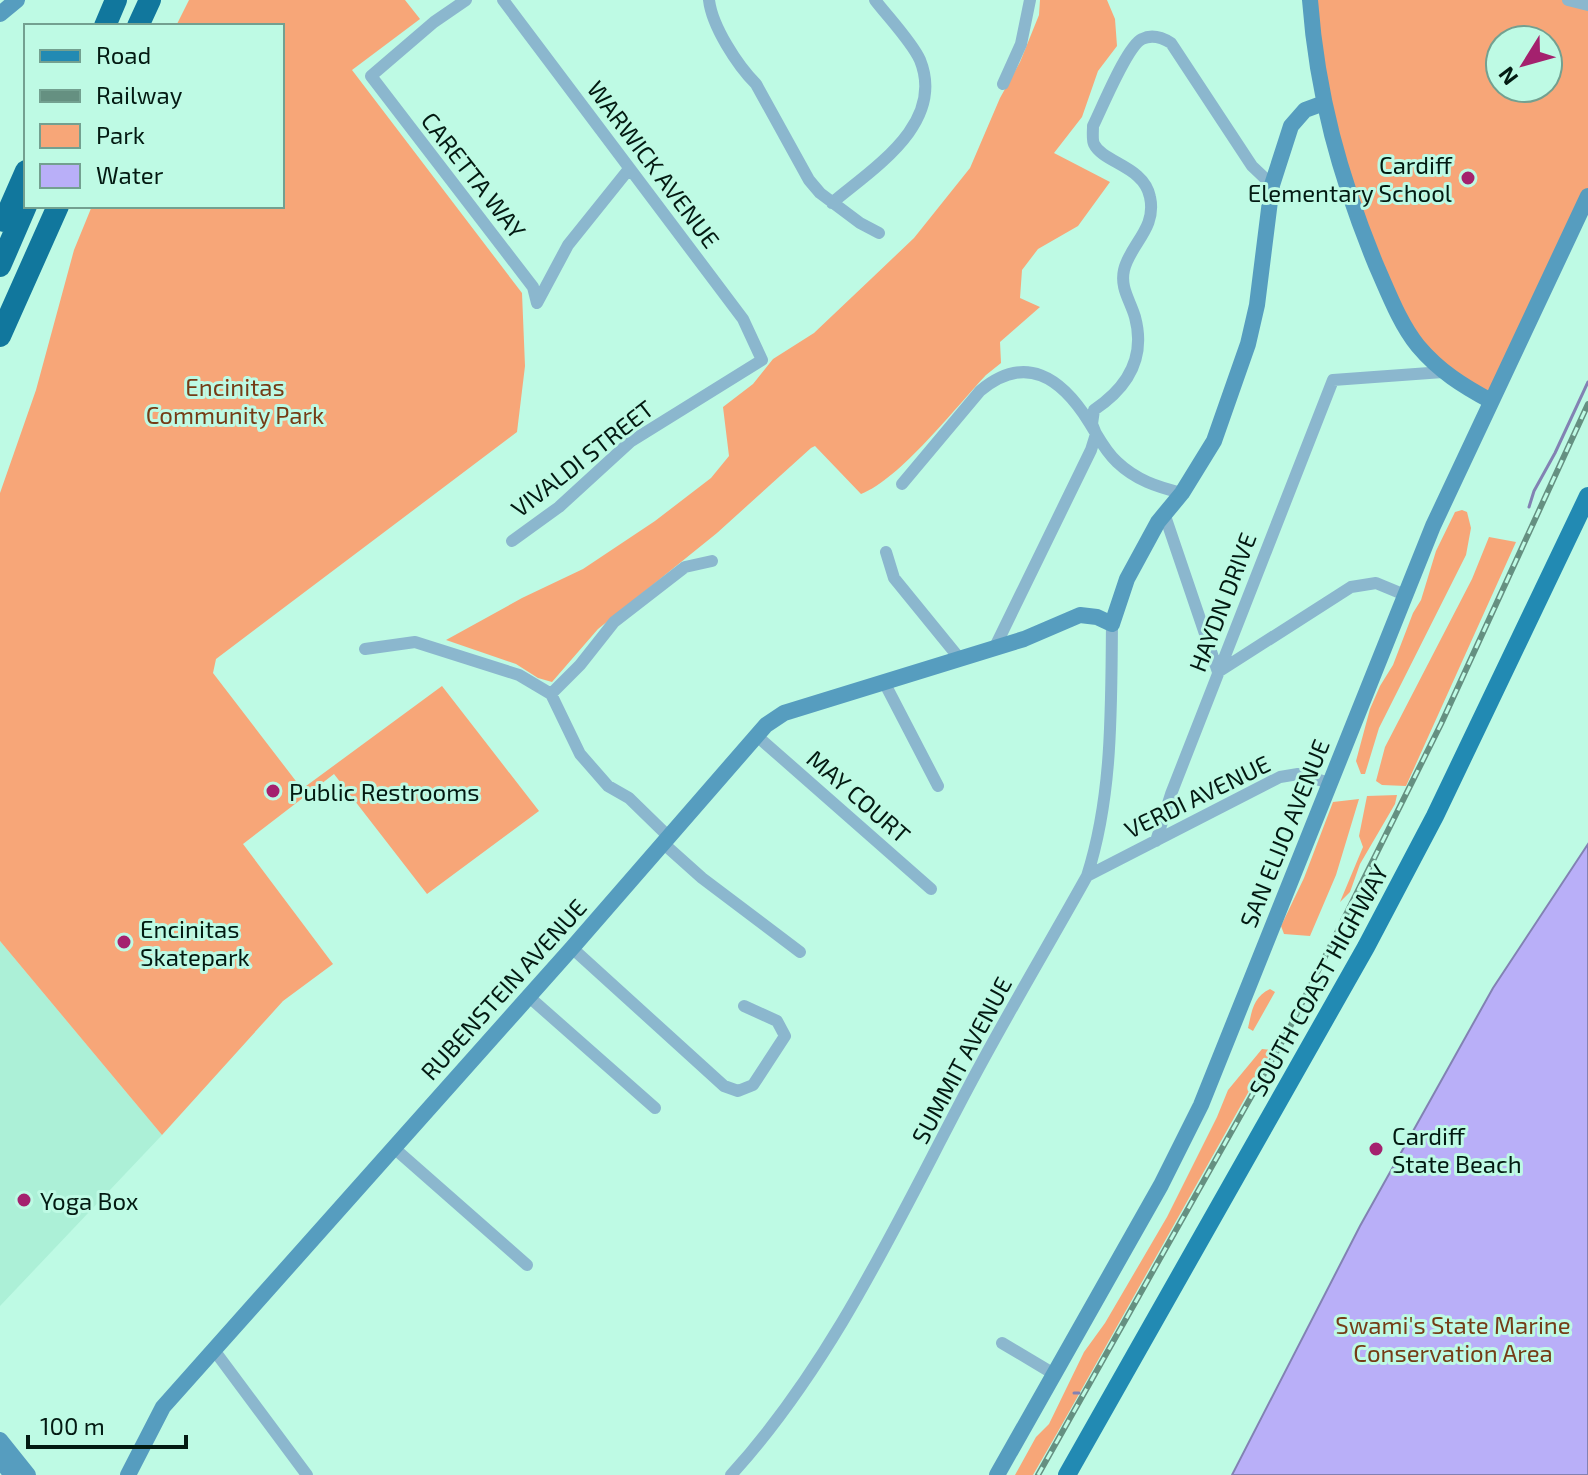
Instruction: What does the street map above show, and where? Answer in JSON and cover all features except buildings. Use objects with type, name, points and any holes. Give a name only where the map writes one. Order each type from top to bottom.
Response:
[{"type":"highway","points":[[89,24],[99,0]]},
{"type":"highway","points":[[106,24],[116,0]]},
{"type":"highway","points":[[125,24],[135,0]]},
{"type":"highway","points":[[139,24],[150,0]]},
{"type":"highway","points":[[0,230],[24,176]]},
{"type":"highway","points":[[0,266],[25,208]]},
{"type":"highway","points":[[0,315],[46,208]]},
{"type":"highway","points":[[0,336],[57,208]]},
{"type":"main road","name":"SOUTH COAST HIGHWAY","points":[[1067,1475],[1373,934],[1435,816],[1588,496]]},
{"type":"street","points":[[0,14],[17,0]]},
{"type":"street","name":"CARETTA WAY","points":[[466,0],[434,22],[371,76],[533,287],[537,303],[568,245],[629,169]]},
{"type":"street","name":"WARWICK AVENUE","points":[[503,0],[743,319],[762,360]]},
{"type":"street","points":[[709,0],[715,22],[743,71],[756,84],[809,180],[832,203],[879,233]]},
{"type":"street","points":[[832,203],[903,144],[920,113],[925,85],[919,59],[875,0]]},
{"type":"street","points":[[1003,84],[1021,44],[1030,0]]},
{"type":"street","points":[[1310,0],[1324,103],[1344,183],[1384,282],[1409,332],[1443,372],[1491,401]]},
{"type":"street","points":[[1568,0],[1588,5]]},
{"type":"street","points":[[995,647],[1091,450],[1096,434],[1092,424],[1094,410],[1111,399],[1127,381],[1135,362],[1137,327],[1123,286],[1125,268],[1147,228],[1150,195],[1140,177],[1093,143],[1093,126],[1132,46],[1142,38],[1151,36],[1171,43],[1252,166],[1272,185]]},
{"type":"street","points":[[1112,624],[1127,579],[1158,522],[1182,493],[1214,441],[1248,344],[1257,305],[1272,185],[1291,126],[1305,110],[1324,103]]},
{"type":"street","name":"SAN ELIJO AVENUE","points":[[997,1475],[1161,1185],[1201,1105],[1433,526],[1588,196]]},
{"type":"street","name":"VIVALDI STREET","points":[[512,541],[559,507],[630,442],[762,360]]},
{"type":"street","points":[[902,484],[980,391],[995,379],[1029,371],[1055,382],[1088,419],[1103,447],[1118,464],[1155,487],[1182,493]]},
{"type":"street","name":"HAYDN DRIVE","points":[[1156,841],[1218,672],[1333,380],[1443,372]]},
{"type":"street","points":[[1165,516],[1218,672],[1351,587],[1376,583],[1405,595]]},
{"type":"street","points":[[886,552],[894,578],[960,659]]},
{"type":"street","points":[[551,694],[580,665],[614,622],[685,567],[712,561]]},
{"type":"street","name":"RUBENSTEIN AVENUE","points":[[128,1475],[163,1407],[766,725],[784,713],[1024,639],[1080,615],[1097,617],[1112,624]]},
{"type":"street","name":"SUMMIT AVENUE","points":[[731,1475],[805,1379],[835,1333],[1087,876],[1097,846],[1110,744],[1112,624]]},
{"type":"street","points":[[365,649],[415,642],[519,675],[551,694],[580,754],[608,786],[629,798],[702,878],[800,952]]},
{"type":"street","points":[[884,682],[938,786]]},
{"type":"street","name":"MAY COURT","points":[[757,736],[931,889]]},
{"type":"street","name":"VERDI AVENUE","points":[[1087,876],[1280,777],[1298,774],[1330,783]]},
{"type":"street","points":[[572,948],[724,1086],[738,1091],[753,1085],[785,1036],[777,1021],[744,1006]]},
{"type":"street","points":[[528,996],[655,1108]]},
{"type":"street","points":[[394,1148],[527,1265]]},
{"type":"street","points":[[1002,1343],[1054,1374]]},
{"type":"street","points":[[214,1350],[307,1475]]},
{"type":"street","points":[[0,1440],[28,1475]]},
{"type":"street","points":[[0,1460],[12,1475]]},
{"type":"shaded area","points":[[0,941],[162,1135],[0,1306]]},
{"type":"green space","name":"Encinitas Community Park","points":[[189,0],[405,0],[420,19],[352,70],[522,293],[525,366],[517,432],[216,659],[213,673],[302,789],[442,686],[539,811],[427,894],[334,774],[243,844],[333,964],[283,1001],[162,1135],[0,941],[0,493],[36,390],[74,250],[91,208],[284,208],[284,24],[177,24]]},
{"type":"green space","points":[[1040,0],[1107,0],[1115,19],[1117,46],[1098,71],[1082,117],[1054,153],[1110,182],[1078,226],[1038,249],[1022,270],[1020,298],[1040,307],[1000,342],[1001,363],[893,474],[861,494],[815,446],[811,448],[717,533],[598,629],[552,682],[538,678],[516,664],[446,640],[583,569],[655,521],[711,478],[729,456],[723,407],[753,384],[773,359],[814,333],[914,238],[970,168],[1000,98],[1020,62],[1039,15]]},
{"type":"green space","name":"Cardiff Elementary School","points":[[1311,0],[1569,0],[1588,5],[1588,196],[1491,401],[1416,343],[1346,188]]},
{"type":"green space","points":[[1455,512],[1467,512],[1471,528],[1466,555],[1379,728],[1365,774],[1361,774],[1356,761],[1370,709],[1421,600],[1436,551]]},
{"type":"green space","points":[[1489,537],[1516,542],[1406,786],[1382,785],[1376,781],[1385,747],[1472,579]]},
{"type":"green space","points":[[1397,795],[1395,804],[1360,864],[1350,892],[1340,902],[1363,847],[1359,836],[1367,796]]},
{"type":"green space","points":[[1359,799],[1336,875],[1310,936],[1284,934],[1281,926],[1304,878],[1333,802]]},
{"type":"green space","points":[[1270,989],[1275,992],[1253,1031],[1248,1028],[1254,1005]]},
{"type":"green space","points":[[1262,1049],[1272,1050],[1033,1475],[1015,1475],[1036,1437],[1049,1424],[1084,1352],[1105,1323],[1167,1217],[1228,1090]]},
{"type":"water","name":"Swami's State Marine Conservation Area","points":[[1588,844],[1588,1475],[1232,1475],[1360,1226],[1493,988]]},
{"type":"waterway","points":[[1529,507],[1588,382]]},
{"type":"waterway","points":[[1074,1393],[1079,1393]]},
{"type":"railway","points":[[1038,1475],[1287,1033],[1441,724],[1588,404]]},
{"type":"place","name":"Cardiff Elementary School","points":[[1468,178]]},
{"type":"place","name":"Public Restrooms","points":[[273,791]]},
{"type":"place","name":"Encinitas Skatepark","points":[[124,942]]},
{"type":"place","name":"Cardiff State Beach","points":[[1376,1149]]},
{"type":"place","name":"Yoga Box","points":[[24,1200]]}]
